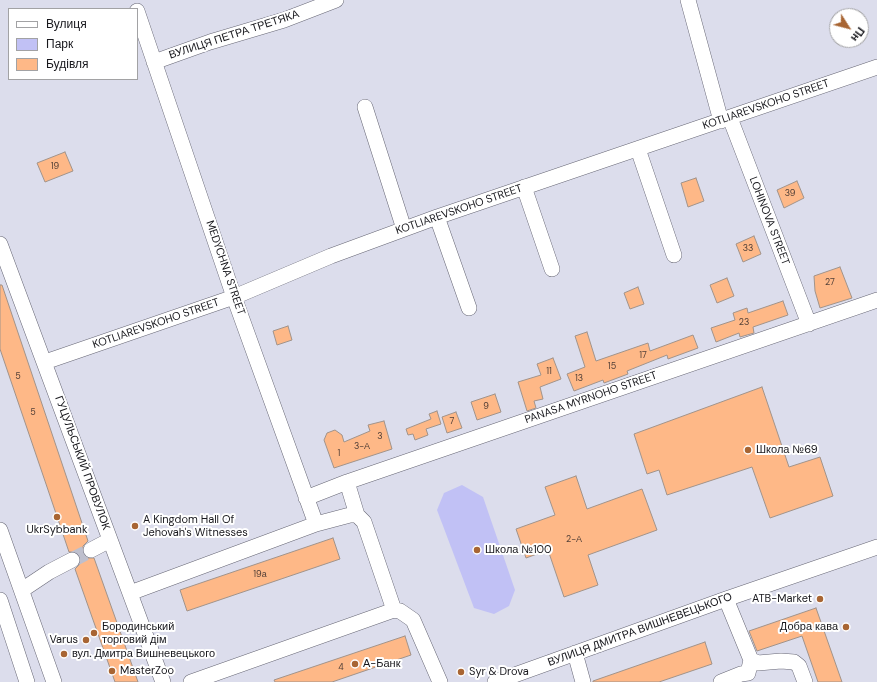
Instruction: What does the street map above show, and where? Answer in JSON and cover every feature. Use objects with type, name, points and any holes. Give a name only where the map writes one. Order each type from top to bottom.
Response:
[{"type":"street","name":"ВУЛИЦЯ ПЕТРА ТРЕТЯКА","points":[[154,62],[210,42],[284,20],[336,0]]},
{"type":"street","name":"LOHINOVA STREET","points":[[688,0],[726,120],[809,324]]},
{"type":"street","name":"MEDYCHNA STREET","points":[[138,13],[234,297],[316,524]]},
{"type":"street","name":"KOTLIAREVSKOHO STREET","points":[[45,362],[234,297],[331,256],[437,217],[726,120],[877,67]]},
{"type":"street","points":[[365,107],[404,229]]},
{"type":"street","points":[[638,149],[674,255]]},
{"type":"street","points":[[524,187],[552,269]]},
{"type":"street","points":[[437,217],[469,308]]},
{"type":"street","name":"ГУЦУЛЬСЬКИЙ ПРОВУЛОК","points":[[1,248],[45,362],[163,682]]},
{"type":"street","name":"PANASA MYRNOHO STREET","points":[[306,498],[347,482],[877,300]]},
{"type":"street","points":[[347,482],[357,515],[364,522],[394,610]]},
{"type":"street","points":[[130,593],[316,524],[350,515],[357,515]]},
{"type":"street","points":[[0,530],[54,682]]},
{"type":"street","points":[[91,550],[110,540]]},
{"type":"street","name":"ВУЛИЦЯ ДМИТРА ВИШНЕВЕЦЬКОГО","points":[[495,682],[726,599],[877,548]]},
{"type":"street","points":[[22,590],[49,572],[72,560]]},
{"type":"street","points":[[726,599],[751,672]]},
{"type":"street","points":[[1,608],[27,682]]},
{"type":"street","points":[[191,682],[233,676],[394,610],[400,611],[413,620],[440,682]]},
{"type":"street","points":[[575,653],[583,682]]},
{"type":"street","points":[[721,682],[741,674],[751,672],[758,663],[789,660],[799,666],[805,682]]},
{"type":"green space","name":"Школа №100","points":[[462,485],[483,497],[515,590],[509,606],[494,614],[474,608],[437,510],[444,493]]},
{"type":"building","points":[[65,152],[73,171],[45,182],[37,163]]},
{"type":"building","points":[[696,178],[704,201],[688,207],[681,183]]},
{"type":"building","points":[[797,181],[804,198],[784,208],[777,190]]},
{"type":"building","points":[[754,236],[761,254],[743,262],[736,244]]},
{"type":"building","points":[[840,267],[852,298],[820,308],[815,291],[814,276]]},
{"type":"building","points":[[727,278],[734,296],[717,303],[710,285]]},
{"type":"building","points":[[0,285],[2,285],[88,541],[83,546],[83,554],[87,558],[94,558],[138,682],[115,682],[75,569],[80,564],[80,556],[76,552],[69,552],[0,349]]},
{"type":"building","points":[[638,287],[644,304],[630,309],[624,293]]},
{"type":"building","points":[[783,301],[788,315],[753,327],[754,333],[740,337],[739,333],[716,342],[711,328],[735,320],[733,313],[747,308],[748,313]]},
{"type":"building","points":[[288,326],[292,340],[277,345],[273,331]]},
{"type":"building","points":[[587,332],[596,361],[648,343],[650,351],[693,335],[698,348],[668,359],[667,355],[627,371],[628,374],[604,383],[603,380],[574,391],[567,374],[585,367],[575,336]]},
{"type":"building","points":[[553,358],[561,379],[540,387],[543,399],[534,401],[536,408],[527,411],[518,382],[541,375],[537,364]]},
{"type":"building","name":"Школа №69","points":[[762,387],[789,467],[820,457],[833,496],[770,518],[752,467],[667,495],[659,470],[647,474],[634,434]]},
{"type":"building","points":[[495,394],[501,412],[477,420],[471,402]]},
{"type":"building","points":[[437,411],[441,424],[426,429],[428,435],[415,440],[413,434],[408,435],[406,429],[431,419],[429,414]]},
{"type":"building","points":[[456,412],[462,428],[447,433],[442,417]]},
{"type":"building","points":[[384,421],[392,449],[334,468],[324,440],[327,433],[335,430],[342,435],[344,442],[370,431],[368,425]]},
{"type":"building","name":"Школа №100","points":[[576,476],[587,509],[642,489],[657,530],[588,555],[598,585],[564,597],[548,550],[526,558],[516,529],[555,515],[545,487]]},
{"type":"building","points":[[333,538],[340,559],[187,611],[180,590]]},
{"type":"building","points":[[816,608],[842,682],[818,682],[802,636],[757,651],[749,631]]},
{"type":"building","points":[[405,636],[411,655],[332,682],[275,682],[274,680]]},
{"type":"building","points":[[705,642],[712,664],[659,682],[593,682],[593,681]]},
{"type":"tunnel","points":[[72,560],[91,550]]},
{"type":"place","name":"Школа №69","points":[[748,450]]},
{"type":"place","name":"UkrSybbank","points":[[57,517]]},
{"type":"place","name":"A Kingdom Hall Of Jehovah's Witnesses","points":[[135,526]]},
{"type":"place","name":"Школа №100","points":[[477,550]]},
{"type":"place","name":"ATB-Market","points":[[820,599]]},
{"type":"place","name":"Добра кава","points":[[846,627]]},
{"type":"place","name":"Бородинський торговий дім","points":[[94,633]]},
{"type":"place","name":"Varus","points":[[86,640]]},
{"type":"place","name":"вул. Дмитра Вишневецького","points":[[64,654]]},
{"type":"place","name":"А-Банк","points":[[355,664]]},
{"type":"place","name":"MasterZoo","points":[[112,671]]},
{"type":"place","name":"Syr & Drova","points":[[461,672]]}]
